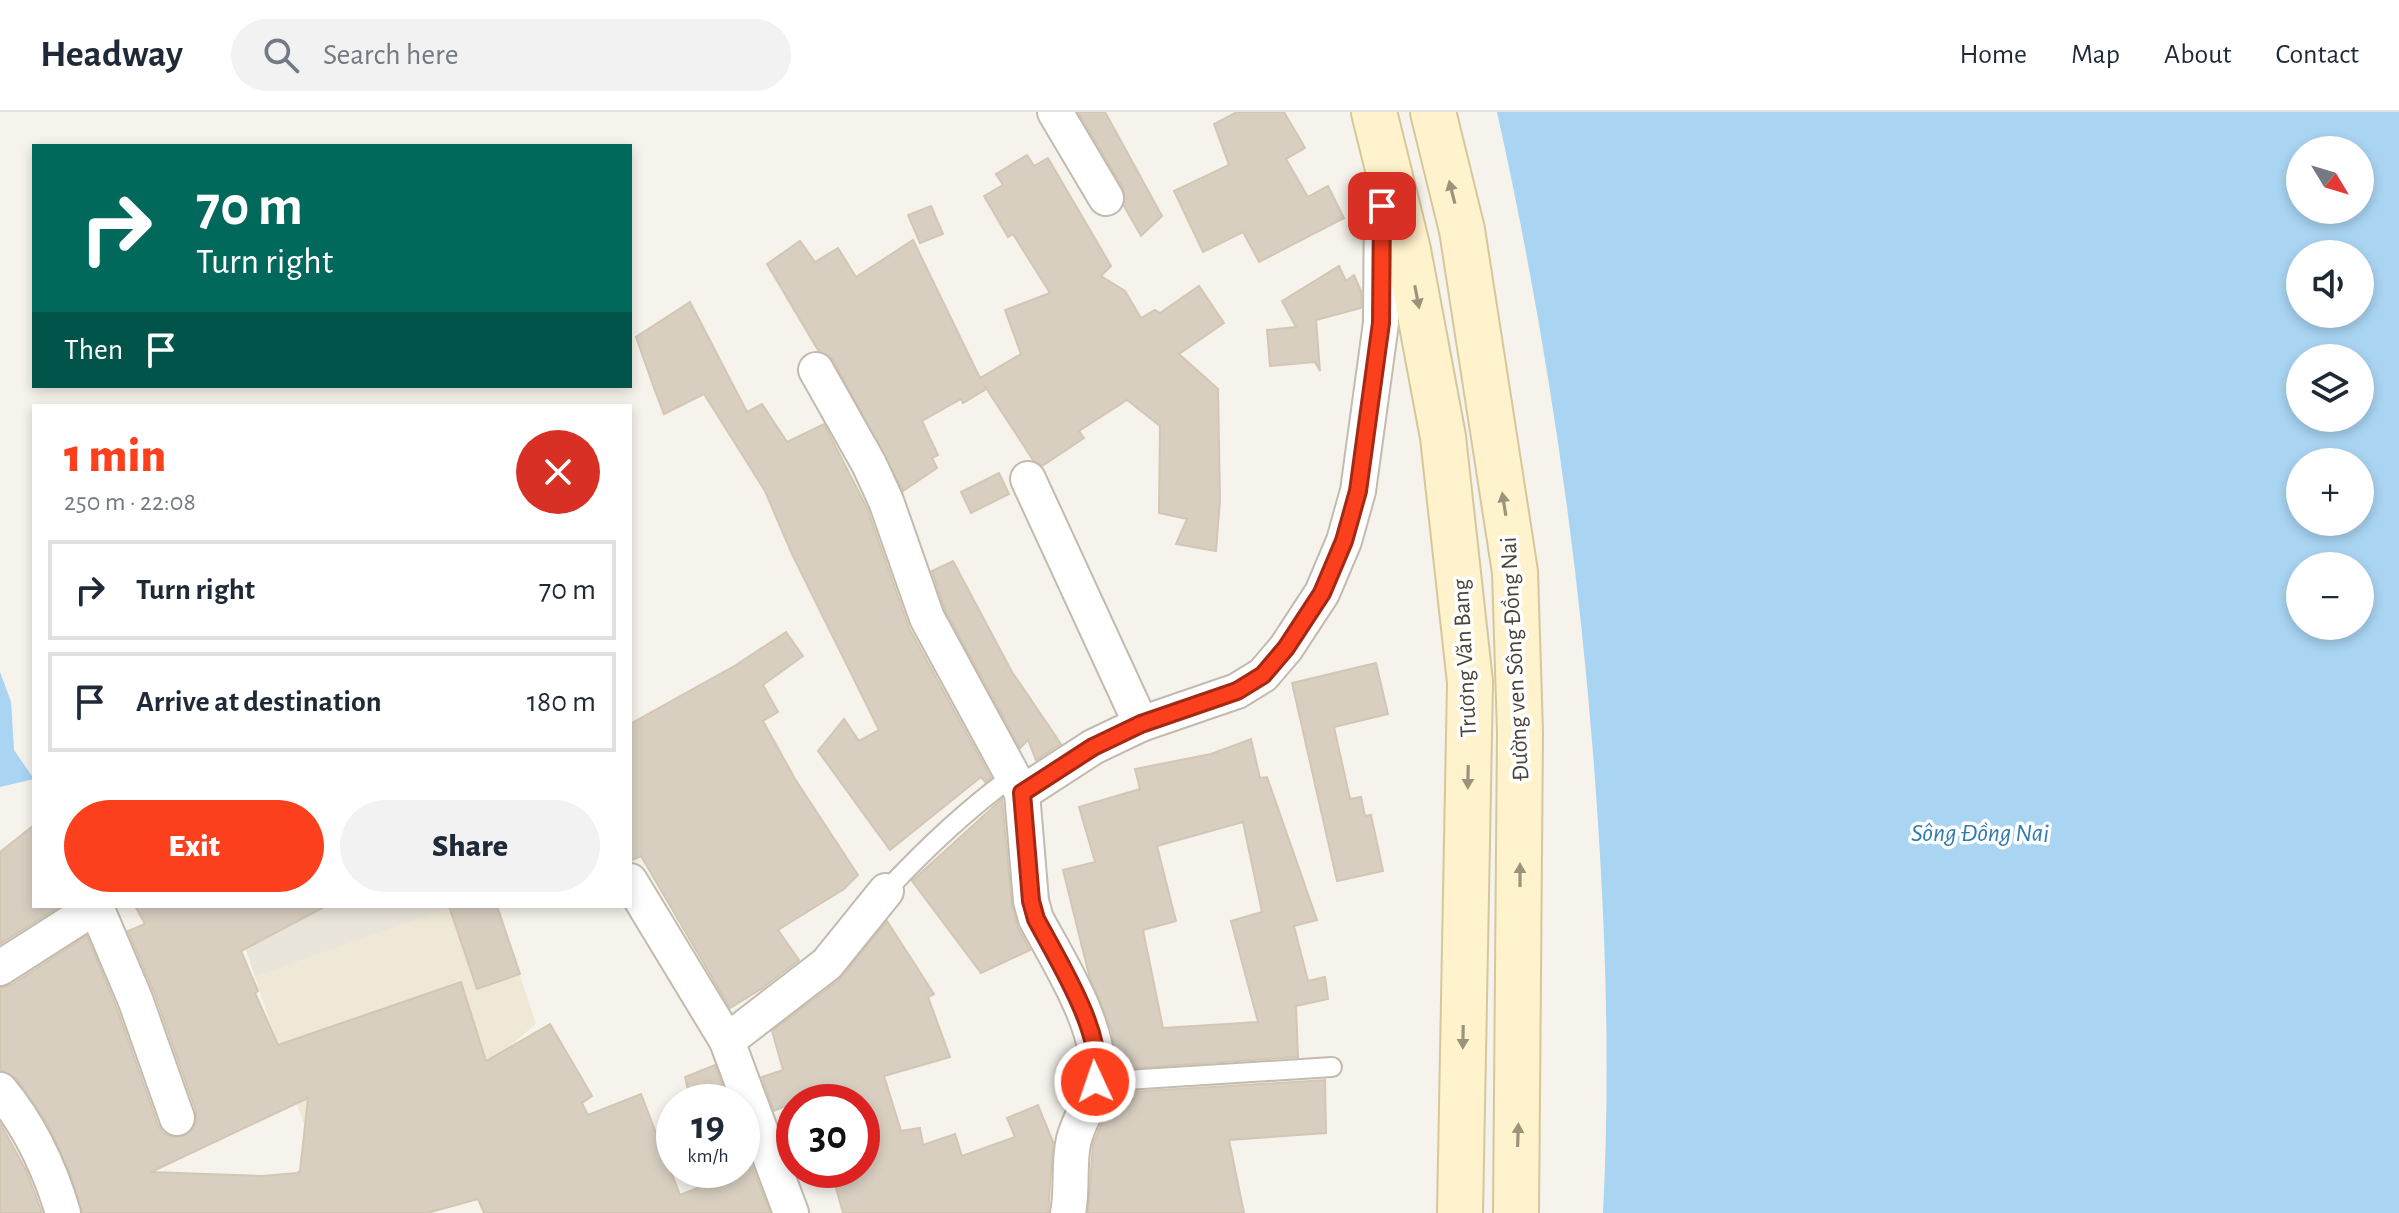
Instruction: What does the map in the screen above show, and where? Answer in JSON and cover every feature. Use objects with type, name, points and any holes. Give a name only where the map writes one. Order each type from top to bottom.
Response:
[{"type":"main road","name":"Đường ven Sông Đồng Nai","points":[[1433,112],[1462,230],[1515,572],[1520,733],[1516,1213]]},
{"type":"main road","name":"Trương Văn Bang","points":[[1378,130],[1408,250],[1443,437],[1470,682],[1460,1213]]},
{"type":"street","points":[[1055,112],[1106,198]]},
{"type":"street","points":[[1018,784],[1141,724],[1237,691],[1263,675],[1286,648],[1322,593],[1344,541],[1358,491],[1381,323],[1378,130]]},
{"type":"street","points":[[816,370],[869,464],[886,501],[927,618],[1018,784],[1031,901],[1036,919],[1089,1029],[1095,1053],[1095,1082],[1074,1140],[1073,1192],[1068,1213]]},
{"type":"street","points":[[1028,479],[1141,724]]},
{"type":"street","points":[[632,884],[727,1041],[791,1213]]},
{"type":"street","points":[[727,1041],[827,964],[886,891]]},
{"type":"street","points":[[0,968],[93,908]]},
{"type":"street","points":[[97,908],[135,999],[177,1118]]},
{"type":"street","points":[[0,1090],[24,1122],[54,1181],[63,1213]]},
{"type":"lane","points":[[886,891],[970,806],[1018,784]]},
{"type":"lane","points":[[1095,1082],[1332,1067]]},
{"type":"shaded area","points":[[232,908],[450,908],[255,977]]},
{"type":"shaded area","points":[[447,908],[498,908],[536,1024],[487,1065],[305,1128],[255,977]]},
{"type":"water","name":"Sông Đồng Nai","points":[[1497,112],[2399,112],[2399,1213],[1603,1213],[1606,983],[1593,753],[1568,511],[1529,271]]},
{"type":"water","points":[[0,672],[11,702],[14,750],[32,779],[0,787]]},
{"type":"building","points":[[1078,112],[1105,112],[1162,216],[1141,236],[1124,206],[1123,188]]},
{"type":"building","points":[[1237,112],[1284,112],[1305,148],[1286,159],[1308,197],[1328,186],[1344,218],[1259,262],[1243,232],[1203,252],[1174,191],[1229,165],[1214,124]]},
{"type":"building","points":[[1027,155],[1034,166],[1048,158],[1111,266],[1101,276],[1125,291],[1141,318],[1155,310],[1160,313],[1199,286],[1224,323],[1179,354],[1218,389],[1220,500],[1216,551],[1176,544],[1187,519],[1159,513],[1160,426],[1127,400],[1079,431],[1084,438],[1042,466],[1033,460],[984,385],[986,389],[963,403],[961,399],[922,421],[938,455],[932,458],[937,468],[903,491],[833,360],[818,350],[767,264],[800,241],[815,262],[838,248],[856,277],[913,240],[980,378],[1021,354],[1005,310],[1050,293],[1013,234],[1008,237],[984,196],[1003,185],[996,174]]},
{"type":"building","points":[[931,206],[943,234],[920,243],[908,215]]},
{"type":"building","points":[[1339,266],[1346,281],[1354,275],[1361,291],[1361,308],[1316,320],[1320,371],[1315,362],[1270,366],[1267,330],[1296,327],[1282,301]]},
{"type":"building","points":[[690,302],[747,412],[762,404],[787,442],[824,424],[867,508],[909,628],[991,778],[985,782],[981,777],[890,850],[818,751],[844,719],[859,741],[879,730],[792,554],[765,491],[704,394],[664,414],[654,388],[636,337]]},
{"type":"building","points":[[999,473],[1009,494],[971,513],[961,492]]},
{"type":"building","points":[[953,561],[1012,672],[1061,744],[1036,760],[1028,740],[1020,748],[945,610],[932,571]]},
{"type":"building","points":[[786,632],[803,656],[763,685],[778,712],[763,721],[795,779],[858,875],[844,889],[778,930],[799,960],[730,1008],[641,856],[632,860],[632,723],[736,665]]},
{"type":"building","points":[[1376,663],[1388,714],[1334,727],[1350,799],[1361,797],[1365,816],[1371,815],[1383,871],[1337,881],[1292,683]]},
{"type":"building","points":[[1251,739],[1260,778],[1267,777],[1317,920],[1294,926],[1308,981],[1325,977],[1328,999],[1296,1006],[1298,1057],[1117,1069],[1112,1031],[1089,975],[1063,870],[1095,862],[1079,807],[1140,789],[1135,769],[1211,754]],"holes":[[[1243,822],[1262,912],[1231,921],[1258,1022],[1163,1028],[1143,930],[1176,921],[1157,846]]]},
{"type":"building","points":[[1002,799],[1012,906],[1018,928],[1030,950],[981,973],[912,881]]},
{"type":"building","points":[[32,827],[32,908],[57,908],[0,944],[0,852]]},
{"type":"building","points":[[136,908],[322,908],[241,951],[278,1045],[461,982],[486,1061],[550,1024],[592,1096],[582,1103],[588,1115],[641,1094],[656,1133],[656,1188],[677,1188],[680,1195],[697,1188],[760,1187],[770,1213],[484,1213],[478,1199],[427,1213],[82,1213],[70,1173],[47,1123],[16,1078],[0,1070],[0,988],[11,985],[87,936],[116,1006],[158,1125],[163,1133],[173,1137],[184,1136],[196,1122],[196,1111],[154,992],[128,931],[145,924]],"holes":[[[308,1098],[300,1171],[262,1176],[151,1172]]]},
{"type":"building","points":[[450,908],[498,908],[520,974],[477,989]]},
{"type":"building","points":[[887,921],[934,994],[928,997],[950,1057],[884,1076],[901,1131],[920,1128],[923,1145],[955,1134],[962,1156],[1015,1137],[1007,1118],[1038,1105],[1053,1142],[1048,1213],[843,1213],[836,1188],[880,1188],[880,1084],[776,1084],[774,1111],[762,1077],[783,1070],[772,1031],[839,980]]},
{"type":"building","points":[[715,1065],[722,1084],[687,1084],[685,1077]]},
{"type":"building","points":[[1325,1080],[1326,1133],[1229,1140],[1244,1213],[1088,1213],[1093,1144],[1114,1093]]},
{"type":"building","points":[[0,1123],[27,1172],[42,1213],[0,1213]]},
{"type":"route","points":[[1095,1082],[1095,1053],[1089,1029],[1064,971],[1036,919],[1031,901],[1022,793],[1093,747],[1141,724],[1237,691],[1263,675],[1286,648],[1322,593],[1344,541],[1358,491],[1381,323],[1382,206]]}]
